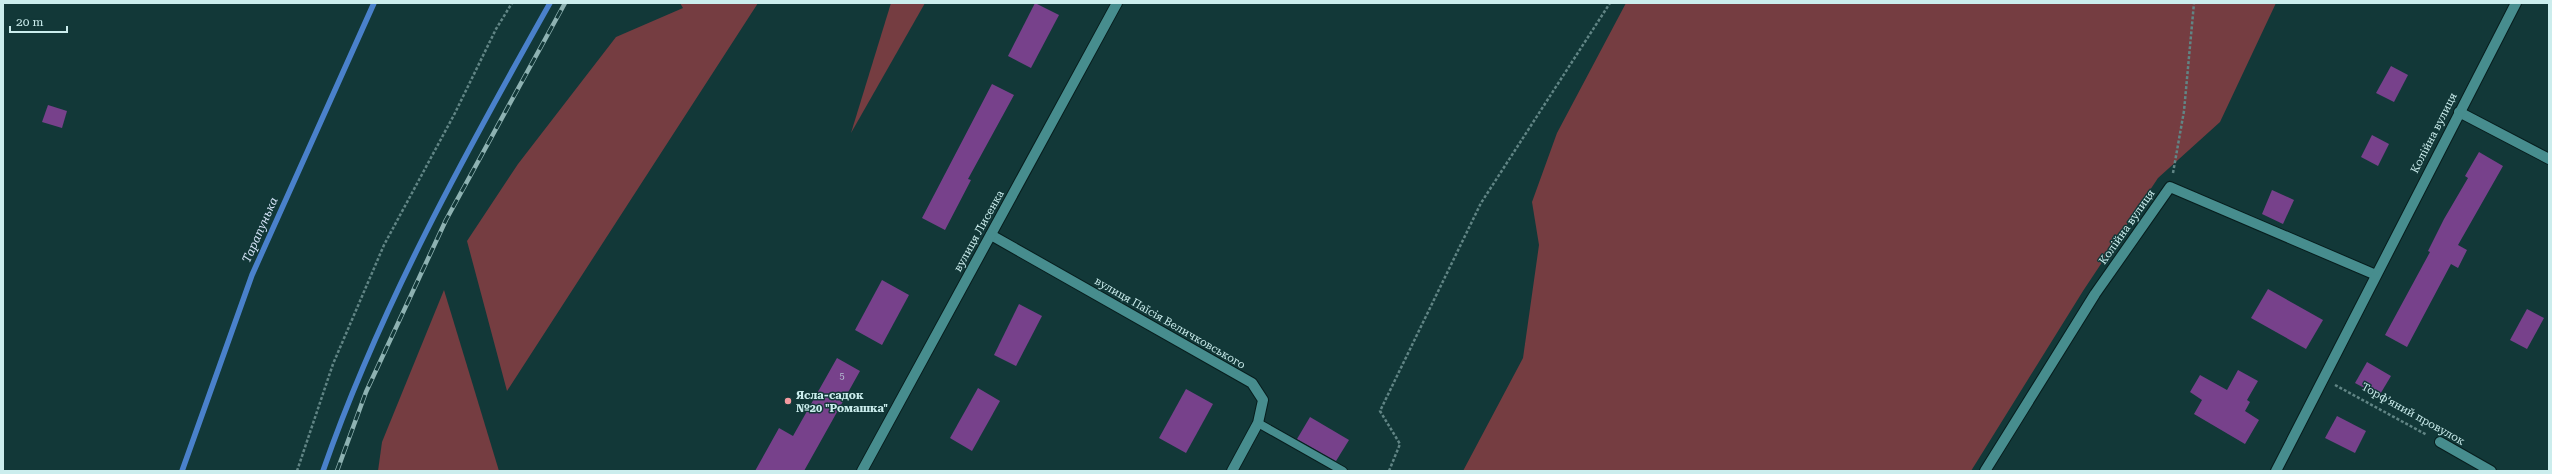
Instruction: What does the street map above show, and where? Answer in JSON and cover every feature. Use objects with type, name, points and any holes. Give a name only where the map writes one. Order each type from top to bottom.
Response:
[{"type":"street","name":"вулиця Лисенка","points":[[862,471],[1117,3]]},
{"type":"street","name":"Колійна вулиця","points":[[2276,471],[2516,3]]},
{"type":"street","points":[[2459,112],[2549,160]]},
{"type":"street","name":"Колійна вулиця","points":[[1985,471],[2095,294],[2170,187],[2376,275]]},
{"type":"street","name":"вулиця Паїсія Величковського","points":[[991,235],[1252,383],[1263,400],[1258,423],[1232,471]]},
{"type":"street","name":"Торфʼяний провулок","points":[[2440,442],[2491,471]]},
{"type":"lane","points":[[1258,423],[1342,471]]},
{"type":"path","points":[[297,471],[333,364],[384,245],[456,113],[496,29],[512,3]]},
{"type":"path","points":[[1389,471],[1400,444],[1380,411],[1481,203],[1610,3]]},
{"type":"path","points":[[2170,187],[2184,111],[2194,3]]},
{"type":"path","name":"Торфʼяний провулок","points":[[2323,379],[2440,442]]},
{"type":"shaded area","points":[[680,3],[758,3],[507,391],[467,241],[518,164],[616,37],[683,8]]},
{"type":"shaded area","points":[[891,3],[925,3],[851,133]]},
{"type":"shaded area","points":[[1626,3],[2276,3],[2220,122],[2158,178],[2083,291],[1971,471],[1463,471],[1523,358],[1539,245],[1532,202],[1557,133]]},
{"type":"shaded area","points":[[444,290],[499,471],[378,471],[382,442]]},
{"type":"building","points":[[1035,3],[1059,15],[1031,68],[1008,56]]},
{"type":"building","points":[[2391,66],[2408,75],[2394,102],[2376,93]]},
{"type":"building","points":[[992,84],[1014,95],[968,179],[971,180],[945,230],[922,218]]},
{"type":"building","points":[[48,105],[67,111],[62,128],[42,122]]},
{"type":"building","points":[[2372,135],[2389,144],[2378,166],[2361,157]]},
{"type":"building","points":[[2479,152],[2503,166],[2458,245],[2467,250],[2458,268],[2451,264],[2407,347],[2385,335],[2430,252],[2428,251],[2444,219],[2468,178],[2465,176]]},
{"type":"building","points":[[2272,190],[2294,200],[2283,224],[2262,214]]},
{"type":"building","points":[[882,280],[909,295],[882,345],[855,330]]},
{"type":"building","points":[[2268,289],[2323,320],[2306,349],[2251,318]]},
{"type":"building","points":[[1019,304],[1042,316],[1016,366],[994,355]]},
{"type":"building","points":[[2527,309],[2544,318],[2527,349],[2510,340]]},
{"type":"building","points":[[837,358],[860,371],[804,471],[755,471],[779,428],[793,436]]},
{"type":"building","points":[[2367,362],[2391,376],[2379,396],[2355,383]]},
{"type":"building","points":[[2238,370],[2258,381],[2247,400],[2250,402],[2245,411],[2259,420],[2245,444],[2194,414],[2202,400],[2190,392],[2200,375],[2227,390]]},
{"type":"building","points":[[978,388],[1000,401],[972,451],[950,438]]},
{"type":"building","points":[[1186,389],[1213,404],[1186,453],[1159,438]]},
{"type":"building","points":[[2337,416],[2366,431],[2355,453],[2325,438]]},
{"type":"building","points":[[1310,417],[1349,440],[1336,461],[1297,439]]},
{"type":"waterway","name":"Тарапунька","points":[[182,471],[252,275],[374,3]]},
{"type":"waterway","points":[[323,471],[346,410],[397,291],[456,174],[550,3]]},
{"type":"railway","points":[[337,471],[366,392],[446,220],[565,3]]},
{"type":"place","name":"Ясла-садок №20 \"Ромашка\"","points":[[788,401]]}]
